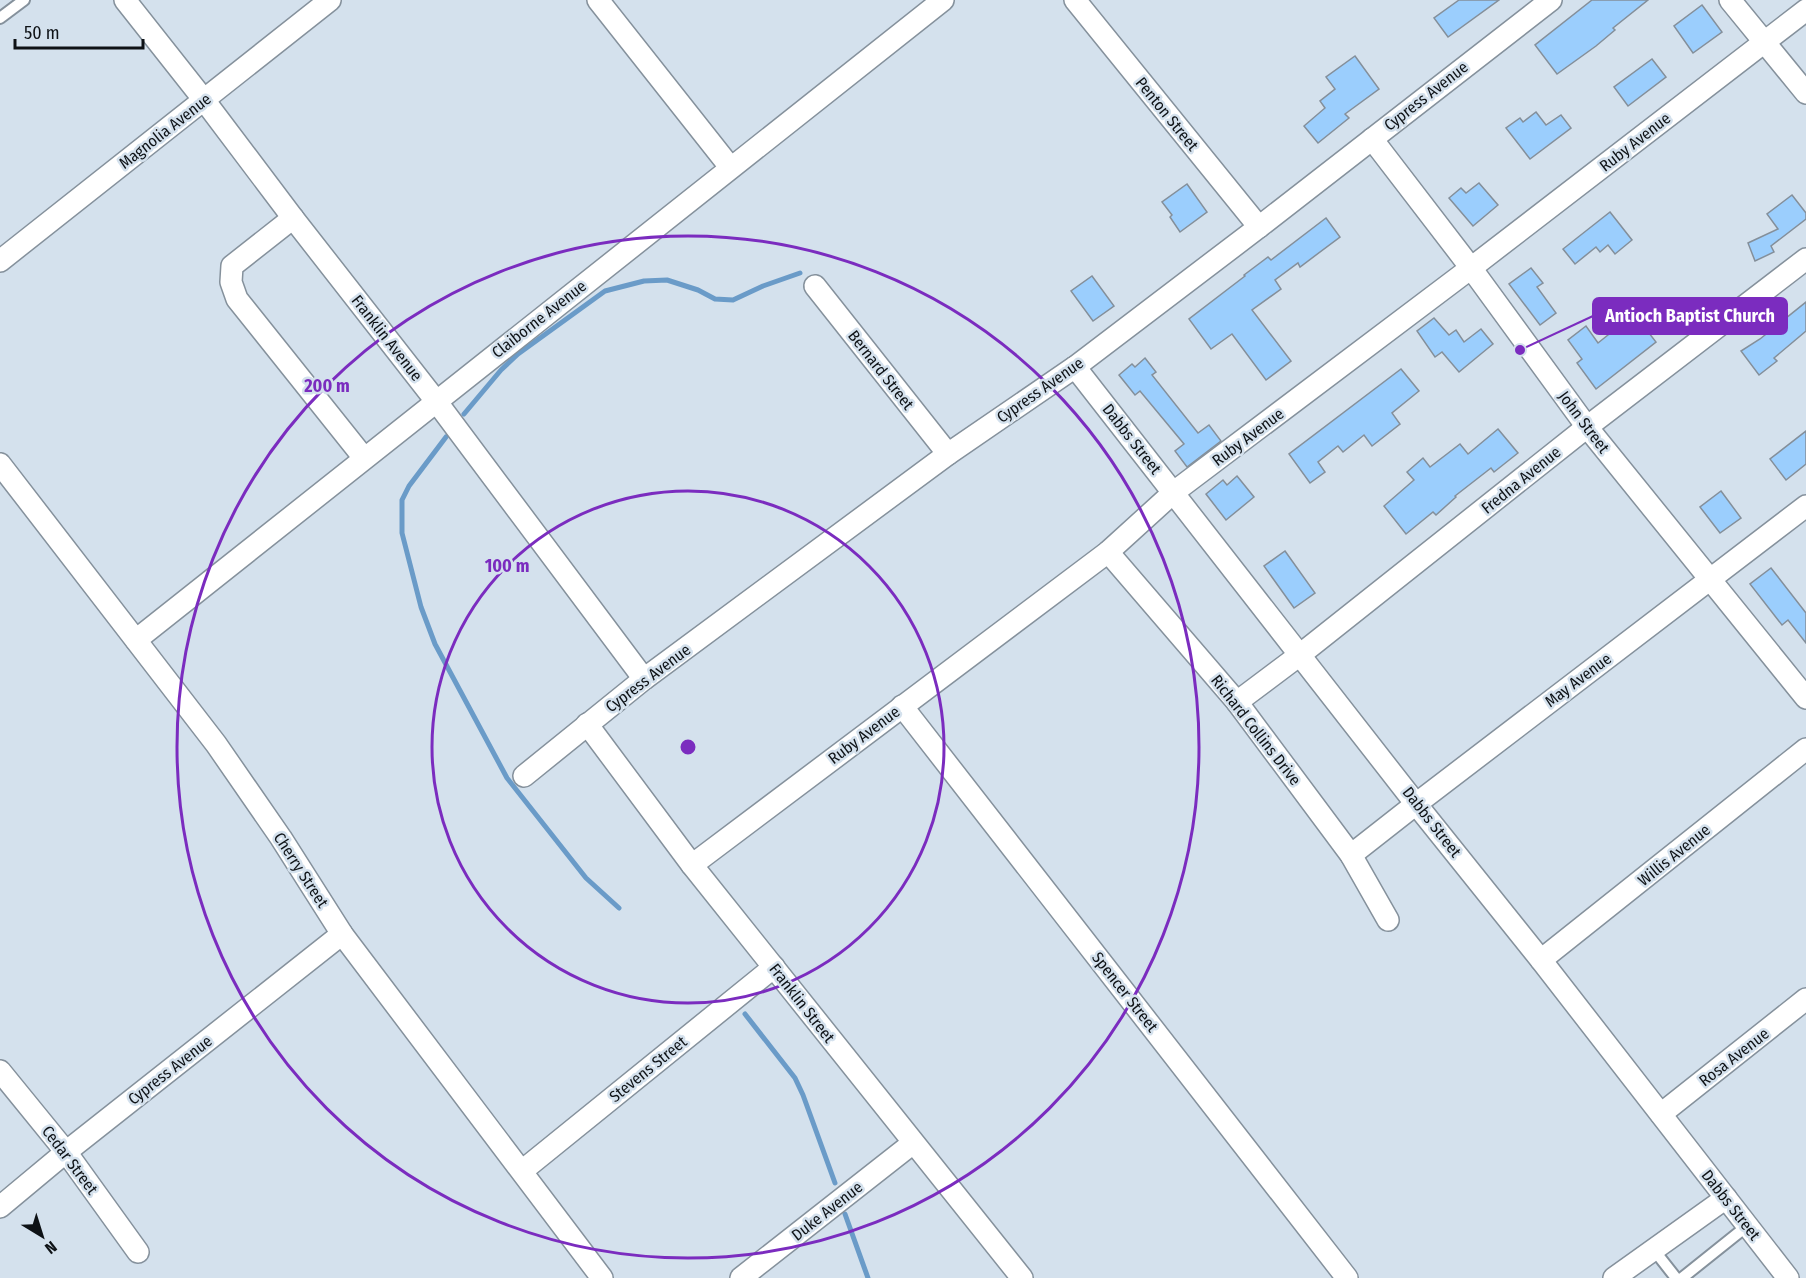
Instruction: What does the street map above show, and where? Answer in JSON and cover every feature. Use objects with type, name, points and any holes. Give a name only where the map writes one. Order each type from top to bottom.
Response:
[{"type":"street","name":"Franklin Avenue","points":[[125,0],[436,401],[644,679]]},
{"type":"street","name":"Magnolia Avenue","points":[[0,261],[330,0]]},
{"type":"street","points":[[598,0],[730,167]]},
{"type":"street","name":"Claiborne Avenue","points":[[136,640],[943,0]]},
{"type":"street","name":"Penton Street","points":[[1075,0],[1259,227]]},
{"type":"street","name":"Cypress Avenue","points":[[524,776],[644,679],[948,454],[1075,367],[1551,0]]},
{"type":"street","points":[[1730,0],[1806,93]]},
{"type":"street","name":"Ruby Avenue","points":[[692,865],[1108,552],[1174,492],[1471,268],[1806,10]]},
{"type":"street","name":"John Street","points":[[1372,139],[1471,268],[1587,427],[1806,698]]},
{"type":"street","points":[[292,218],[232,266],[231,282],[237,298],[364,458]]},
{"type":"street","name":"Fredna Avenue","points":[[1238,702],[1587,427],[1806,259]]},
{"type":"street","name":"Bernard Street","points":[[815,286],[948,454]]},
{"type":"street","name":"Dabbs Street","points":[[1075,367],[1788,1278]]},
{"type":"street","name":"Cherry Street","points":[[0,464],[249,790],[342,934],[602,1278]]},
{"type":"street","name":"May Avenue","points":[[1351,855],[1806,506]]},
{"type":"street","name":"Richard Collins Drive","points":[[1108,552],[1238,702],[1351,855],[1388,920]]},
{"type":"street","name":"Spencer Street","points":[[902,706],[1347,1278]]},
{"type":"street","name":"Franklin Street","points":[[587,724],[692,865],[1022,1278]]},
{"type":"street","name":"Willis Avenue","points":[[1541,960],[1806,749]]},
{"type":"street","name":"Cypress Avenue","points":[[0,1207],[66,1152],[342,934]]},
{"type":"street","name":"Stevens Street","points":[[522,1171],[774,968]]},
{"type":"street","name":"Rosa Avenue","points":[[1661,1114],[1806,999]]},
{"type":"street","name":"Cedar Street","points":[[0,1071],[66,1152],[138,1252]]},
{"type":"street","name":"Duke Avenue","points":[[741,1278],[913,1143]]},
{"type":"street","points":[[1614,1278],[1726,1198]]},
{"type":"lane","points":[[0,18],[24,0]]},
{"type":"lane","points":[[1682,1278],[1747,1226]]},
{"type":"lane","points":[[1654,1250],[1676,1278]]},
{"type":"building","points":[[1459,0],[1499,0],[1448,37],[1434,18]]},
{"type":"building","points":[[1592,0],[1648,0],[1613,28],[1615,30],[1596,46],[1557,74],[1535,45]]},
{"type":"building","points":[[1702,5],[1722,32],[1693,53],[1674,26]]},
{"type":"building","points":[[1355,56],[1379,89],[1345,114],[1349,118],[1318,143],[1304,126],[1325,108],[1320,101],[1335,89],[1326,77]]},
{"type":"building","points":[[1652,59],[1666,77],[1628,106],[1614,87]]},
{"type":"building","points":[[1536,112],[1546,125],[1561,115],[1571,128],[1530,159],[1506,128],[1520,118],[1523,122]]},
{"type":"building","points":[[1479,183],[1498,205],[1473,226],[1449,198],[1461,188],[1466,193]]},
{"type":"building","points":[[1187,184],[1207,212],[1180,232],[1170,217],[1172,215],[1162,202]]},
{"type":"building","points":[[1792,195],[1806,213],[1806,219],[1771,246],[1774,252],[1755,261],[1748,243],[1778,229],[1767,214]]},
{"type":"building","points":[[1610,212],[1632,240],[1615,254],[1608,245],[1600,252],[1596,247],[1575,264],[1563,249]]},
{"type":"building","points":[[1326,218],[1340,237],[1300,267],[1298,263],[1275,280],[1281,289],[1252,310],[1291,361],[1266,380],[1232,334],[1211,349],[1189,319],[1268,257],[1271,260]]},
{"type":"building","points":[[1531,268],[1543,283],[1537,287],[1556,313],[1540,325],[1509,284]]},
{"type":"building","points":[[1092,276],[1114,306],[1093,321],[1071,291]]},
{"type":"building","points":[[1806,302],[1806,331],[1774,358],[1777,361],[1759,375],[1741,351],[1760,339]]},
{"type":"building","points":[[1434,318],[1449,335],[1456,330],[1464,342],[1481,329],[1493,344],[1459,372],[1442,352],[1435,357],[1417,331]]},
{"type":"building","points":[[1628,319],[1636,328],[1642,324],[1656,342],[1596,389],[1577,363],[1582,359],[1568,340],[1586,326],[1598,343]]},
{"type":"building","points":[[1145,358],[1156,372],[1152,375],[1198,433],[1209,425],[1221,441],[1187,467],[1175,451],[1184,444],[1140,391],[1135,395],[1119,375],[1132,364],[1135,367]]},
{"type":"building","points":[[1401,369],[1419,391],[1392,413],[1400,424],[1372,446],[1364,435],[1343,452],[1338,446],[1318,462],[1325,472],[1310,483],[1289,454]]},
{"type":"building","points":[[1498,429],[1518,453],[1494,472],[1491,468],[1455,496],[1436,515],[1433,512],[1406,534],[1384,506],[1414,480],[1407,472],[1423,458],[1430,467],[1460,444],[1468,454]]},
{"type":"building","points":[[1806,431],[1806,464],[1786,480],[1770,459]]},
{"type":"building","points":[[1237,476],[1254,497],[1226,520],[1206,494],[1223,480],[1227,485]]},
{"type":"building","points":[[1721,491],[1741,518],[1720,533],[1700,507]]},
{"type":"building","points":[[1285,551],[1315,593],[1294,608],[1264,566]]},
{"type":"building","points":[[1771,568],[1806,613],[1806,643],[1788,620],[1782,625],[1750,584]]},
{"type":"waterway","points":[[464,414],[501,370],[518,354],[605,291],[644,281],[667,280],[698,290],[715,299],[733,300],[800,273]]},
{"type":"waterway","points":[[446,437],[409,486],[402,500],[402,533],[421,607],[435,644],[507,778],[586,878],[619,908]]},
{"type":"waterway","points":[[745,1014],[795,1078],[835,1183]]},
{"type":"waterway","points":[[845,1214],[868,1278]]},
{"type":"place","name":"Antioch Baptist Church","points":[[1520,350]]}]
